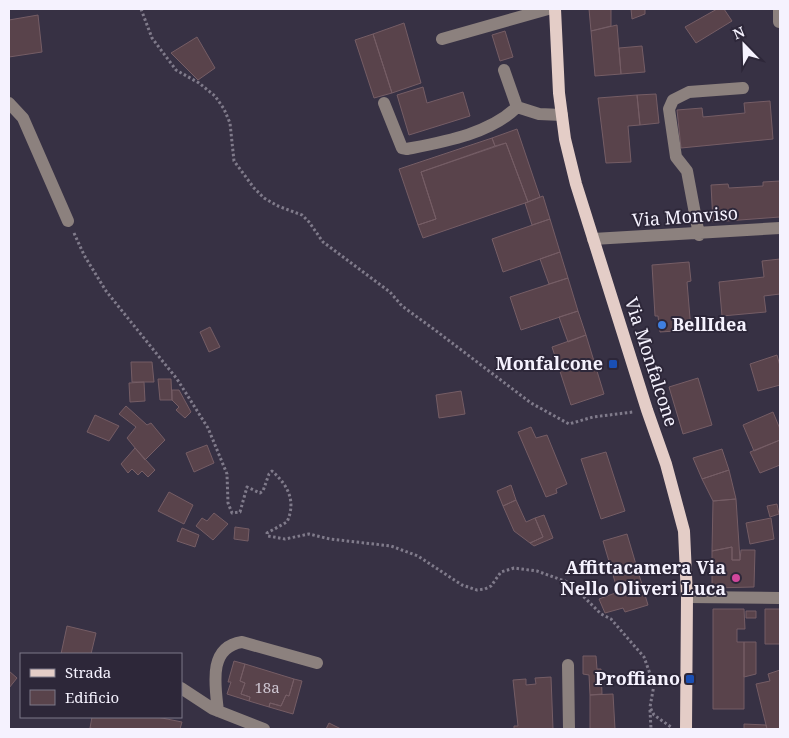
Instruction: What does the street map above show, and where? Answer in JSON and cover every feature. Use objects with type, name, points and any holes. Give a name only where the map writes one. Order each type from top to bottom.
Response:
[{"type":"main road","name":"Via Monfalcone","points":[[555,9],[556,55],[562,115],[574,175],[592,240],[666,464],[684,531],[688,597],[686,729]]},
{"type":"street","points":[[442,39],[548,9]]},
{"type":"street","points":[[504,70],[517,107]]},
{"type":"street","points":[[699,235],[687,171],[676,157],[669,109],[673,100],[689,92],[743,88]]},
{"type":"street","points":[[9,103],[23,118],[68,221]]},
{"type":"street","points":[[384,103],[398,142],[402,148],[406,149],[435,144],[487,127],[499,121],[517,107]]},
{"type":"street","points":[[517,107],[539,114],[562,115]]},
{"type":"street","name":"Via Monviso","points":[[592,240],[699,235],[780,228]]},
{"type":"street","points":[[688,597],[780,598]]},
{"type":"street","points":[[218,711],[215,687],[217,660],[223,650],[232,643],[242,642],[317,663]]},
{"type":"street","points":[[568,665],[569,729]]},
{"type":"street","points":[[182,689],[203,704],[264,729]]},
{"type":"path","points":[[141,9],[152,38],[176,70],[199,83],[215,96],[230,123],[234,161],[264,198],[302,215],[323,242],[390,292],[402,306],[423,323],[531,403],[569,424],[593,417],[647,410]]},
{"type":"path","points":[[68,221],[84,256],[106,291],[177,379],[208,428],[227,474],[228,503],[232,513],[240,512],[248,486],[260,493],[263,492],[269,474],[272,471],[292,498],[292,511],[288,522],[267,533],[268,536],[285,539],[309,534],[330,539],[392,546],[418,556],[462,585],[477,590],[491,586],[501,572],[514,568],[537,571],[570,583],[600,614],[611,619],[644,657],[654,685],[650,707],[650,729]]},
{"type":"path","points":[[650,707],[654,715],[664,724],[676,729]]},
{"type":"building","points":[[589,9],[611,9],[611,26],[591,31]]},
{"type":"building","points":[[631,9],[645,9],[645,14],[632,19]]},
{"type":"building","points":[[717,9],[724,9],[732,21],[696,43],[685,27]]},
{"type":"building","points":[[38,15],[42,52],[9,57],[9,20]]},
{"type":"building","points":[[404,23],[421,83],[392,93],[373,34]]},
{"type":"building","points":[[617,25],[621,74],[595,76],[591,31]]},
{"type":"building","points":[[505,31],[513,57],[500,61],[492,35]]},
{"type":"building","points":[[373,34],[392,93],[374,98],[355,40]]},
{"type":"building","points":[[197,37],[215,68],[198,80],[171,53]]},
{"type":"building","points":[[642,46],[645,72],[621,74],[619,48]]},
{"type":"building","points":[[423,87],[427,103],[463,92],[470,116],[409,135],[397,95]]},
{"type":"building","points":[[656,94],[659,123],[640,125],[637,95]]},
{"type":"building","points":[[637,95],[640,125],[628,126],[631,162],[606,163],[598,98]]},
{"type":"building","points":[[770,101],[773,139],[681,148],[677,110],[702,108],[703,117],[745,113],[744,103]]},
{"type":"building","points":[[517,129],[540,197],[528,202],[506,143],[495,146],[492,138]]},
{"type":"building","points":[[492,138],[495,146],[421,172],[436,219],[418,225],[399,169]]},
{"type":"building","points":[[506,143],[528,202],[423,238],[418,225],[436,219],[421,172]]},
{"type":"building","points":[[780,181],[780,217],[713,222],[711,185],[728,184],[729,188],[763,186],[763,182]]},
{"type":"building","points":[[543,196],[550,219],[532,225],[525,203]]},
{"type":"building","points":[[550,219],[560,252],[503,272],[492,239]]},
{"type":"building","points":[[560,252],[568,278],[549,284],[540,259]]},
{"type":"building","points":[[780,259],[780,294],[764,296],[766,312],[722,316],[719,282],[764,277],[762,261]]},
{"type":"building","points":[[689,262],[691,281],[687,282],[691,330],[660,332],[658,316],[655,316],[652,265]]},
{"type":"building","points":[[568,278],[578,311],[521,330],[510,297]]},
{"type":"building","points":[[578,311],[586,335],[568,342],[559,317]]},
{"type":"building","points":[[210,327],[220,347],[209,352],[200,332]]},
{"type":"building","points":[[586,335],[604,394],[571,405],[552,347]]},
{"type":"building","points":[[777,355],[780,366],[780,385],[758,391],[750,364]]},
{"type":"building","points":[[131,362],[152,362],[154,382],[132,382]]},
{"type":"building","points":[[698,378],[712,425],[683,434],[669,387]]},
{"type":"building","points":[[158,379],[171,379],[172,400],[160,400]]},
{"type":"building","points":[[144,382],[145,401],[130,402],[129,383]]},
{"type":"building","points":[[172,390],[179,390],[191,412],[185,418],[176,410],[179,407],[172,400]]},
{"type":"building","points":[[461,391],[465,414],[439,418],[436,395]]},
{"type":"building","points":[[126,406],[147,425],[151,423],[165,440],[145,460],[127,438],[136,427],[119,414]]},
{"type":"building","points":[[773,412],[780,429],[780,440],[754,451],[743,425]]},
{"type":"building","points":[[95,415],[119,426],[109,441],[87,432]]},
{"type":"building","points":[[531,427],[536,438],[547,435],[567,484],[556,489],[557,493],[546,497],[518,432]]},
{"type":"building","points":[[780,440],[780,465],[760,473],[750,452]]},
{"type":"building","points":[[207,445],[214,463],[194,472],[186,453]]},
{"type":"building","points":[[135,448],[155,470],[148,477],[142,471],[138,475],[132,469],[128,473],[121,464]]},
{"type":"building","points":[[722,449],[729,470],[702,479],[693,458]]},
{"type":"building","points":[[606,452],[625,511],[601,519],[581,459]]},
{"type":"building","points":[[729,470],[736,499],[713,501],[702,479]]},
{"type":"building","points":[[511,485],[516,500],[503,506],[497,491]]},
{"type":"building","points":[[169,492],[193,505],[184,524],[158,511]]},
{"type":"building","points":[[736,499],[740,560],[732,560],[732,547],[712,551],[713,501]]},
{"type":"building","points":[[516,500],[526,522],[535,518],[543,537],[530,543],[514,531],[503,506]]},
{"type":"building","points":[[777,504],[779,514],[770,517],[767,506]]},
{"type":"building","points":[[214,513],[228,524],[213,540],[196,526],[202,518],[207,521]]},
{"type":"building","points":[[544,515],[553,538],[534,546],[530,543],[543,537],[535,518]]},
{"type":"building","points":[[771,518],[774,539],[750,544],[746,523]]},
{"type":"building","points":[[235,527],[249,529],[248,541],[234,539]]},
{"type":"building","points":[[182,528],[199,535],[195,547],[177,541]]},
{"type":"building","points":[[627,534],[648,605],[625,612],[623,608],[605,613],[599,599],[618,592],[603,541]]},
{"type":"building","points":[[732,547],[732,560],[740,560],[741,550],[755,550],[754,587],[712,588],[712,551]]},
{"type":"building","points":[[713,609],[744,609],[745,629],[737,629],[737,642],[744,642],[744,709],[713,709]]},
{"type":"building","points":[[765,609],[780,609],[780,644],[765,644]]},
{"type":"building","points":[[746,611],[756,611],[756,618],[746,618]]},
{"type":"building","points":[[67,626],[96,633],[91,653],[61,653]]},
{"type":"building","points":[[744,642],[756,642],[756,674],[744,677]]},
{"type":"building","points":[[583,656],[596,656],[597,669],[601,669],[602,694],[590,695],[589,675],[583,674]]},
{"type":"building","points":[[234,661],[245,664],[240,681],[245,683],[241,694],[250,697],[249,701],[227,694],[231,682],[228,682]]},
{"type":"building","points":[[245,664],[294,679],[289,696],[286,695],[281,706],[270,703],[269,707],[249,701],[250,697],[241,694],[245,683],[240,681]]},
{"type":"building","points":[[780,670],[780,729],[767,729],[756,684],[770,681],[768,674]]},
{"type":"building","points":[[9,671],[17,678],[9,688]]},
{"type":"building","points":[[551,677],[553,729],[514,729],[514,726],[518,726],[513,680],[526,679],[526,685],[536,684],[535,678]]},
{"type":"building","points":[[294,679],[302,681],[293,714],[269,707],[270,703],[281,706],[286,695],[289,696]]},
{"type":"building","points":[[613,694],[615,729],[590,729],[590,695]]},
{"type":"building","points":[[92,718],[162,718],[182,722],[180,729],[90,728]]},
{"type":"building","points":[[329,723],[341,729],[326,729]]},
{"type":"building","points":[[744,724],[766,725],[767,729],[744,729]]},
{"type":"place","name":"BellIdea","points":[[662,325]]},
{"type":"place","name":"Monfalcone","points":[[613,364]]},
{"type":"place","name":"Affittacamera Via Nello Oliveri Luca","points":[[736,578]]},
{"type":"place","name":"Proffiano","points":[[690,679]]}]
